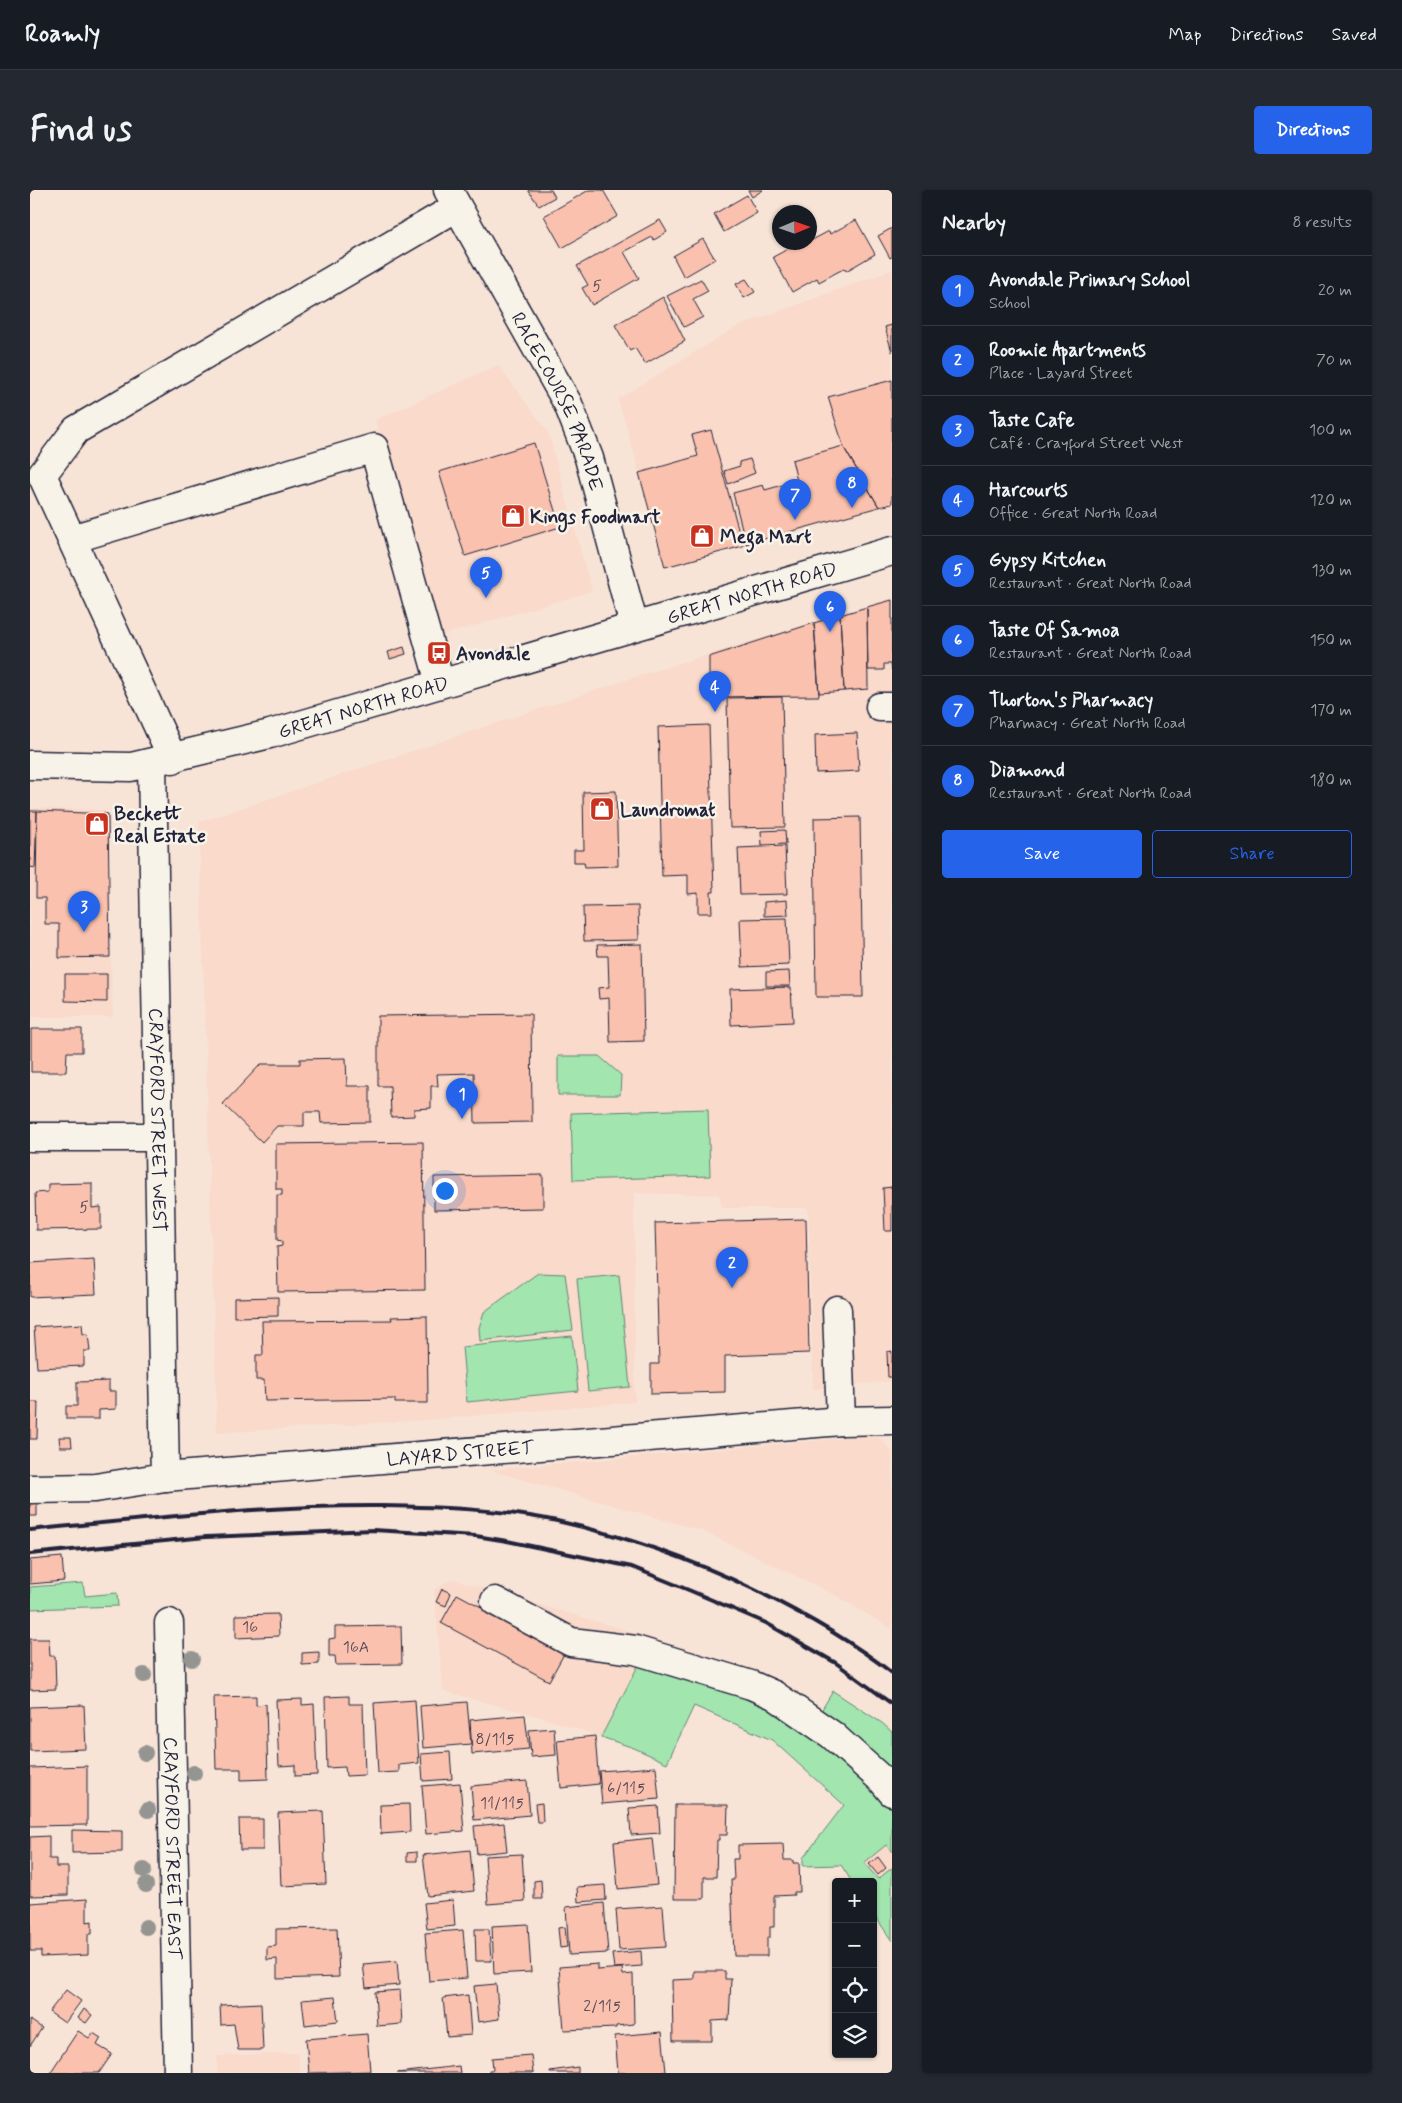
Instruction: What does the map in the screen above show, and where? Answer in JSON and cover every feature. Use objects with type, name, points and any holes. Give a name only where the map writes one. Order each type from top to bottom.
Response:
[{"type":"street","points":[[163,761],[72,539],[42,475],[76,430],[452,199]]},
{"type":"street","name":"RACECOURSE PARADE","points":[[452,199],[568,404],[589,458],[634,626]]},
{"type":"street","points":[[72,539],[374,448],[440,683]]},
{"type":"street","name":"GREAT NORTH ROAD","points":[[30,765],[111,768],[163,761],[270,734],[892,551]]},
{"type":"street","name":"CRAYFORD STREET WEST","points":[[163,761],[159,1137],[165,1477]]},
{"type":"street","points":[[30,1137],[159,1137]]},
{"type":"street","points":[[837,1310],[841,1420]]},
{"type":"street","name":"LAYARD STREET","points":[[30,1489],[95,1488],[165,1477],[841,1420],[892,1420]]},
{"type":"street","points":[[495,1601],[571,1642],[635,1650],[751,1685],[774,1695],[832,1735],[882,1780],[892,1792]]},
{"type":"street","name":"CRAYFORD STREET EAST","points":[[169,1623],[178,2073]]},
{"type":"shaded area","points":[[892,270],[892,504],[667,568],[618,399],[738,326]]},
{"type":"shaded area","points":[[498,365],[548,432],[592,591],[436,637],[375,420]]},
{"type":"shaded area","points":[[892,598],[892,1381],[813,1389],[808,1208],[722,1208],[719,1195],[634,1193],[635,1402],[426,1420],[217,1433],[199,822],[638,676]]},
{"type":"shaded area","points":[[30,808],[105,810],[113,1017],[30,1017]]},
{"type":"shaded area","points":[[878,1435],[892,1452],[892,1629],[837,1596],[703,1531],[489,1470]]},
{"type":"shaded area","points":[[452,1579],[653,1638],[601,1737],[540,1717],[443,1691],[434,1590]]},
{"type":"shaded area","points":[[886,1845],[892,1852],[892,1868],[878,1880],[864,1863]]},
{"type":"shaded area","points":[[298,2053],[300,2073],[217,2073],[217,2056]]},
{"type":"green space","points":[[558,1056],[599,1056],[621,1075],[620,1095],[558,1095]]},
{"type":"green space","points":[[708,1109],[710,1176],[573,1180],[571,1113]]},
{"type":"green space","points":[[538,1273],[565,1274],[573,1330],[480,1341],[479,1328],[484,1312]]},
{"type":"green space","points":[[619,1275],[630,1387],[588,1391],[577,1279]]},
{"type":"green space","points":[[572,1336],[578,1391],[467,1402],[462,1347]]},
{"type":"green space","points":[[83,1583],[85,1596],[117,1593],[118,1606],[30,1609],[30,1587]]},
{"type":"green space","points":[[638,1666],[670,1672],[766,1699],[870,1779],[892,1808],[892,1852],[886,1845],[864,1863],[878,1879],[892,1868],[892,1941],[877,1919],[877,1878],[849,1878],[841,1865],[803,1866],[803,1858],[844,1805],[772,1740],[694,1706],[667,1763],[634,1748],[601,1737]]},
{"type":"green space","points":[[833,1691],[882,1723],[892,1732],[892,1775],[821,1711]]},
{"type":"building","points":[[528,190],[551,190],[555,197],[539,206]]},
{"type":"building","points":[[589,190],[603,190],[618,216],[562,248],[544,216]]},
{"type":"building","points":[[748,190],[763,190],[752,197]]},
{"type":"building","points":[[747,195],[757,213],[724,232],[714,214]]},
{"type":"building","points":[[660,220],[667,232],[654,240],[652,237],[624,252],[639,278],[592,305],[582,288],[588,285],[577,266]]},
{"type":"building","points":[[856,220],[875,254],[846,271],[845,268],[819,282],[817,278],[792,292],[773,257],[786,250],[817,250],[817,237],[829,231],[830,234]]},
{"type":"building","points":[[892,228],[892,257],[890,258],[878,236]]},
{"type":"building","points":[[703,239],[715,259],[684,277],[673,256]]},
{"type":"building","points":[[701,279],[708,291],[693,299],[703,317],[684,327],[667,296]]},
{"type":"building","points":[[746,279],[755,292],[744,298],[736,284]]},
{"type":"building","points":[[663,297],[685,341],[645,364],[635,348],[630,351],[615,325]]},
{"type":"building","points":[[892,325],[892,352],[885,327]]},
{"type":"building","points":[[892,380],[892,504],[879,507],[844,448],[828,397]]},
{"type":"building","points":[[711,430],[743,546],[665,567],[639,473],[698,456],[692,435]]},
{"type":"building","points":[[534,443],[560,527],[465,556],[439,472]]},
{"type":"building","points":[[843,446],[879,507],[746,544],[733,493],[763,485],[765,490],[797,481],[792,460]]},
{"type":"building","points":[[750,459],[755,473],[728,484],[724,471],[740,466],[739,462]]},
{"type":"building","points":[[892,600],[892,670],[891,664],[884,664],[884,670],[868,670],[867,607]]},
{"type":"building","points":[[867,607],[868,689],[844,691],[840,615]]},
{"type":"building","points":[[840,615],[844,691],[819,693],[814,623]]},
{"type":"building","points":[[814,623],[819,696],[709,697],[709,657]]},
{"type":"building","points":[[404,647],[406,654],[390,659],[388,652]]},
{"type":"building","points":[[782,697],[785,827],[730,828],[727,698]]},
{"type":"building","points":[[709,725],[714,892],[711,892],[712,913],[698,913],[698,893],[688,894],[688,875],[662,876],[658,727]]},
{"type":"building","points":[[857,733],[859,771],[816,773],[815,735]]},
{"type":"building","points":[[616,791],[618,866],[585,867],[584,862],[574,862],[574,850],[584,850],[583,792]]},
{"type":"building","points":[[30,811],[37,811],[35,868],[30,867]]},
{"type":"building","points":[[37,811],[108,814],[110,957],[59,958],[59,924],[45,924],[45,898],[36,898]]},
{"type":"building","points":[[860,817],[863,997],[816,997],[814,818]]},
{"type":"building","points":[[785,830],[786,844],[762,845],[761,831]]},
{"type":"building","points":[[785,846],[787,894],[740,895],[738,848]]},
{"type":"building","points":[[787,900],[788,915],[764,916],[764,902]]},
{"type":"building","points":[[638,906],[639,940],[584,941],[583,907]]},
{"type":"building","points":[[787,918],[789,965],[742,967],[740,919]]},
{"type":"building","points":[[642,944],[644,1041],[610,1042],[609,998],[599,999],[598,988],[609,987],[608,956],[598,956],[597,945]]},
{"type":"building","points":[[789,971],[790,986],[766,986],[766,972]]},
{"type":"building","points":[[65,974],[107,974],[107,1002],[65,1001]]},
{"type":"building","points":[[791,987],[793,1022],[731,1025],[730,989]]},
{"type":"building","points":[[531,1014],[532,1122],[475,1123],[474,1073],[437,1074],[438,1086],[431,1086],[431,1108],[414,1109],[414,1116],[391,1117],[390,1086],[378,1086],[378,1016]]},
{"type":"building","points":[[31,1029],[82,1029],[82,1052],[67,1052],[66,1072],[31,1072]]},
{"type":"building","points":[[346,1058],[347,1086],[370,1086],[370,1122],[321,1123],[320,1112],[304,1112],[304,1126],[277,1126],[262,1142],[223,1104],[261,1064],[300,1064],[300,1059]]},
{"type":"building","points":[[423,1142],[425,1290],[278,1292],[277,1247],[282,1246],[282,1241],[277,1240],[277,1195],[282,1195],[282,1189],[276,1189],[276,1144]]},
{"type":"building","points":[[543,1175],[543,1208],[434,1210],[434,1177]]},
{"type":"building","points":[[92,1183],[92,1208],[101,1207],[101,1229],[36,1230],[35,1193],[48,1192],[48,1184]]},
{"type":"building","points":[[892,1187],[892,1231],[885,1231],[883,1188]]},
{"type":"building","points":[[806,1219],[809,1353],[725,1356],[725,1392],[651,1394],[651,1364],[659,1364],[655,1223]]},
{"type":"building","points":[[94,1259],[96,1294],[30,1297],[30,1263]]},
{"type":"building","points":[[278,1297],[278,1316],[234,1317],[234,1298]]},
{"type":"building","points":[[427,1316],[428,1403],[395,1403],[395,1399],[265,1401],[264,1380],[256,1380],[256,1355],[263,1355],[262,1321],[392,1320],[391,1317]]},
{"type":"building","points":[[82,1324],[83,1334],[88,1334],[90,1351],[84,1351],[84,1366],[37,1368],[34,1327]]},
{"type":"building","points":[[892,1351],[892,1377],[888,1377],[887,1352]]},
{"type":"building","points":[[109,1381],[109,1391],[116,1391],[116,1409],[99,1410],[99,1419],[66,1419],[66,1406],[77,1406],[77,1382]]},
{"type":"building","points":[[30,1402],[38,1402],[37,1439],[30,1439]]},
{"type":"building","points":[[59,1437],[71,1437],[72,1447],[60,1447]]},
{"type":"building","points":[[30,1503],[37,1503],[37,1516],[30,1516]]},
{"type":"building","points":[[62,1557],[64,1581],[30,1584],[30,1560]]},
{"type":"building","points":[[442,1589],[451,1593],[446,1606],[436,1602]]},
{"type":"building","points":[[457,1594],[565,1652],[549,1681],[441,1623]]},
{"type":"building","points":[[278,1614],[279,1636],[236,1638],[236,1615]]},
{"type":"building","points":[[401,1626],[402,1664],[336,1665],[335,1656],[329,1656],[329,1639],[335,1638],[335,1627]]},
{"type":"building","points":[[30,1639],[49,1639],[50,1656],[55,1656],[56,1689],[30,1690]]},
{"type":"building","points":[[319,1652],[319,1664],[302,1665],[302,1653]]},
{"type":"building","points":[[256,1696],[256,1705],[266,1704],[268,1779],[241,1780],[241,1769],[216,1769],[214,1697]]},
{"type":"building","points":[[349,1696],[349,1704],[363,1704],[365,1775],[346,1776],[345,1767],[327,1768],[325,1697]]},
{"type":"building","points":[[302,1699],[302,1705],[314,1704],[317,1775],[295,1776],[295,1765],[279,1766],[276,1700]]},
{"type":"building","points":[[415,1700],[419,1763],[399,1765],[399,1772],[378,1773],[374,1703]]},
{"type":"building","points":[[467,1702],[471,1744],[423,1748],[420,1706]]},
{"type":"building","points":[[84,1705],[86,1749],[30,1751],[30,1707]]},
{"type":"building","points":[[525,1715],[529,1749],[472,1754],[470,1720]]},
{"type":"building","points":[[554,1728],[556,1755],[531,1757],[529,1730]]},
{"type":"building","points":[[595,1736],[599,1784],[561,1788],[557,1740]]},
{"type":"building","points":[[450,1752],[452,1779],[423,1781],[421,1754]]},
{"type":"building","points":[[87,1766],[87,1825],[30,1826],[30,1768]]},
{"type":"building","points":[[656,1767],[659,1799],[602,1804],[599,1771]]},
{"type":"building","points":[[527,1781],[530,1815],[474,1820],[471,1786]]},
{"type":"building","points":[[460,1783],[464,1831],[426,1834],[422,1786]]},
{"type":"building","points":[[542,1803],[543,1822],[537,1822],[535,1804]]},
{"type":"building","points":[[409,1804],[410,1832],[381,1834],[380,1805]]},
{"type":"building","points":[[675,1805],[728,1805],[727,1835],[719,1835],[719,1840],[717,1840],[716,1877],[704,1877],[704,1899],[674,1899]]},
{"type":"building","points":[[658,1806],[660,1833],[631,1835],[629,1808]]},
{"type":"building","points":[[323,1811],[326,1884],[281,1886],[278,1813]]},
{"type":"building","points":[[239,1819],[263,1819],[263,1850],[240,1850]]},
{"type":"building","points":[[504,1823],[507,1851],[477,1854],[474,1826]]},
{"type":"building","points":[[72,1830],[122,1831],[122,1852],[72,1853]]},
{"type":"building","points":[[49,1836],[49,1859],[56,1859],[56,1867],[68,1867],[68,1895],[30,1896],[30,1837]]},
{"type":"building","points":[[652,1838],[657,1885],[618,1889],[614,1842]]},
{"type":"building","points":[[783,1844],[784,1860],[793,1860],[793,1863],[799,1863],[800,1892],[794,1892],[794,1895],[774,1896],[774,1927],[770,1927],[770,1937],[767,1937],[767,1956],[734,1956],[731,1880],[734,1880],[733,1859],[738,1859],[738,1845]]},
{"type":"building","points":[[470,1850],[474,1891],[428,1896],[423,1855]]},
{"type":"building","points":[[417,1852],[417,1861],[407,1861],[407,1853]]},
{"type":"building","points":[[522,1854],[525,1901],[488,1904],[485,1856]]},
{"type":"building","points":[[878,1857],[886,1868],[878,1875],[869,1864]]},
{"type":"building","points":[[541,1880],[542,1899],[534,1899],[534,1881]]},
{"type":"building","points":[[605,1885],[606,1900],[578,1902],[577,1887]]},
{"type":"building","points":[[87,1899],[87,1922],[92,1921],[92,1934],[88,1934],[88,1955],[41,1957],[41,1951],[30,1951],[30,1903]]},
{"type":"building","points":[[453,1900],[455,1926],[427,1929],[424,1903]]},
{"type":"building","points":[[604,1903],[608,1953],[569,1955],[566,1907]]},
{"type":"building","points":[[663,1906],[666,1947],[619,1950],[616,1909]]},
{"type":"building","points":[[528,1924],[531,1972],[494,1974],[492,1926]]},
{"type":"building","points":[[565,1927],[567,1947],[560,1948],[558,1928]]},
{"type":"building","points":[[337,1928],[339,1977],[277,1979],[277,1959],[267,1960],[267,1947],[276,1946],[276,1929]]},
{"type":"building","points":[[475,1929],[489,1929],[491,1961],[476,1961]]},
{"type":"building","points":[[463,1930],[467,1978],[429,1981],[425,1933]]},
{"type":"building","points":[[641,1951],[642,1966],[614,1968],[612,1954]]},
{"type":"building","points":[[397,1961],[399,1985],[366,1988],[363,1964]]},
{"type":"building","points":[[598,1964],[598,1970],[622,1968],[623,1975],[633,1974],[634,2024],[616,2026],[616,2028],[564,2030],[559,1967]]},
{"type":"building","points":[[694,1971],[725,1971],[725,1979],[731,1979],[729,2020],[712,2021],[712,2041],[673,2041],[672,1980],[694,1979]]},
{"type":"building","points":[[496,1984],[499,2019],[478,2022],[474,1986]]},
{"type":"building","points":[[66,1990],[81,2001],[65,2023],[49,2012]]},
{"type":"building","points":[[400,1990],[402,2024],[377,2026],[375,1992]]},
{"type":"building","points":[[468,1995],[471,2035],[447,2037],[443,1998]]},
{"type":"building","points":[[335,1997],[338,2021],[305,2025],[302,2000]]},
{"type":"building","points":[[261,2003],[263,2050],[238,2050],[234,2024],[221,2025],[220,2005]]},
{"type":"building","points":[[84,2009],[92,2015],[86,2023],[78,2018]]},
{"type":"building","points":[[30,2020],[42,2028],[30,2046]]},
{"type":"building","points":[[78,2031],[89,2038],[93,2033],[101,2038],[97,2045],[112,2054],[99,2073],[50,2073]]},
{"type":"building","points":[[662,2032],[666,2072],[618,2073],[615,2036]]},
{"type":"building","points":[[367,2034],[370,2071],[309,2073],[306,2039]]},
{"type":"building","points":[[531,2055],[533,2073],[489,2073],[489,2070],[493,2070],[492,2058]]},
{"type":"building","points":[[459,2066],[460,2073],[397,2073]]},
{"type":"building","points":[[578,2067],[578,2073],[550,2073],[550,2071]]},
{"type":"railway","points":[[30,1530],[250,1510],[338,1506],[448,1508],[492,1511],[535,1517],[633,1541],[682,1558],[730,1578],[825,1627],[892,1673]]},
{"type":"railway","points":[[30,1554],[206,1537],[373,1530],[476,1536],[507,1541],[632,1567],[691,1591],[766,1623],[836,1663],[892,1704]]},
{"type":"place","name":"Diamond","points":[[852,508]]},
{"type":"place","name":"Kings Foodmart","points":[[513,516]]},
{"type":"place","name":"Thorton's Pharmacy","points":[[795,520]]},
{"type":"place","name":"Mega Mart","points":[[702,536]]},
{"type":"place","name":"Gypsy Kitchen","points":[[486,598]]},
{"type":"place","name":"Taste Of Samoa","points":[[830,632]]},
{"type":"place","name":"Avondale","points":[[439,653]]},
{"type":"place","name":"Harcourts","points":[[715,712]]},
{"type":"place","name":"Laundromat","points":[[602,809]]},
{"type":"place","name":"Beckett Real Estate","points":[[97,824]]},
{"type":"place","name":"Taste Cafe","points":[[84,932]]},
{"type":"place","name":"Avondale Primary School","points":[[462,1119]]},
{"type":"place","name":"Roomie Apartments","points":[[732,1288]]}]
